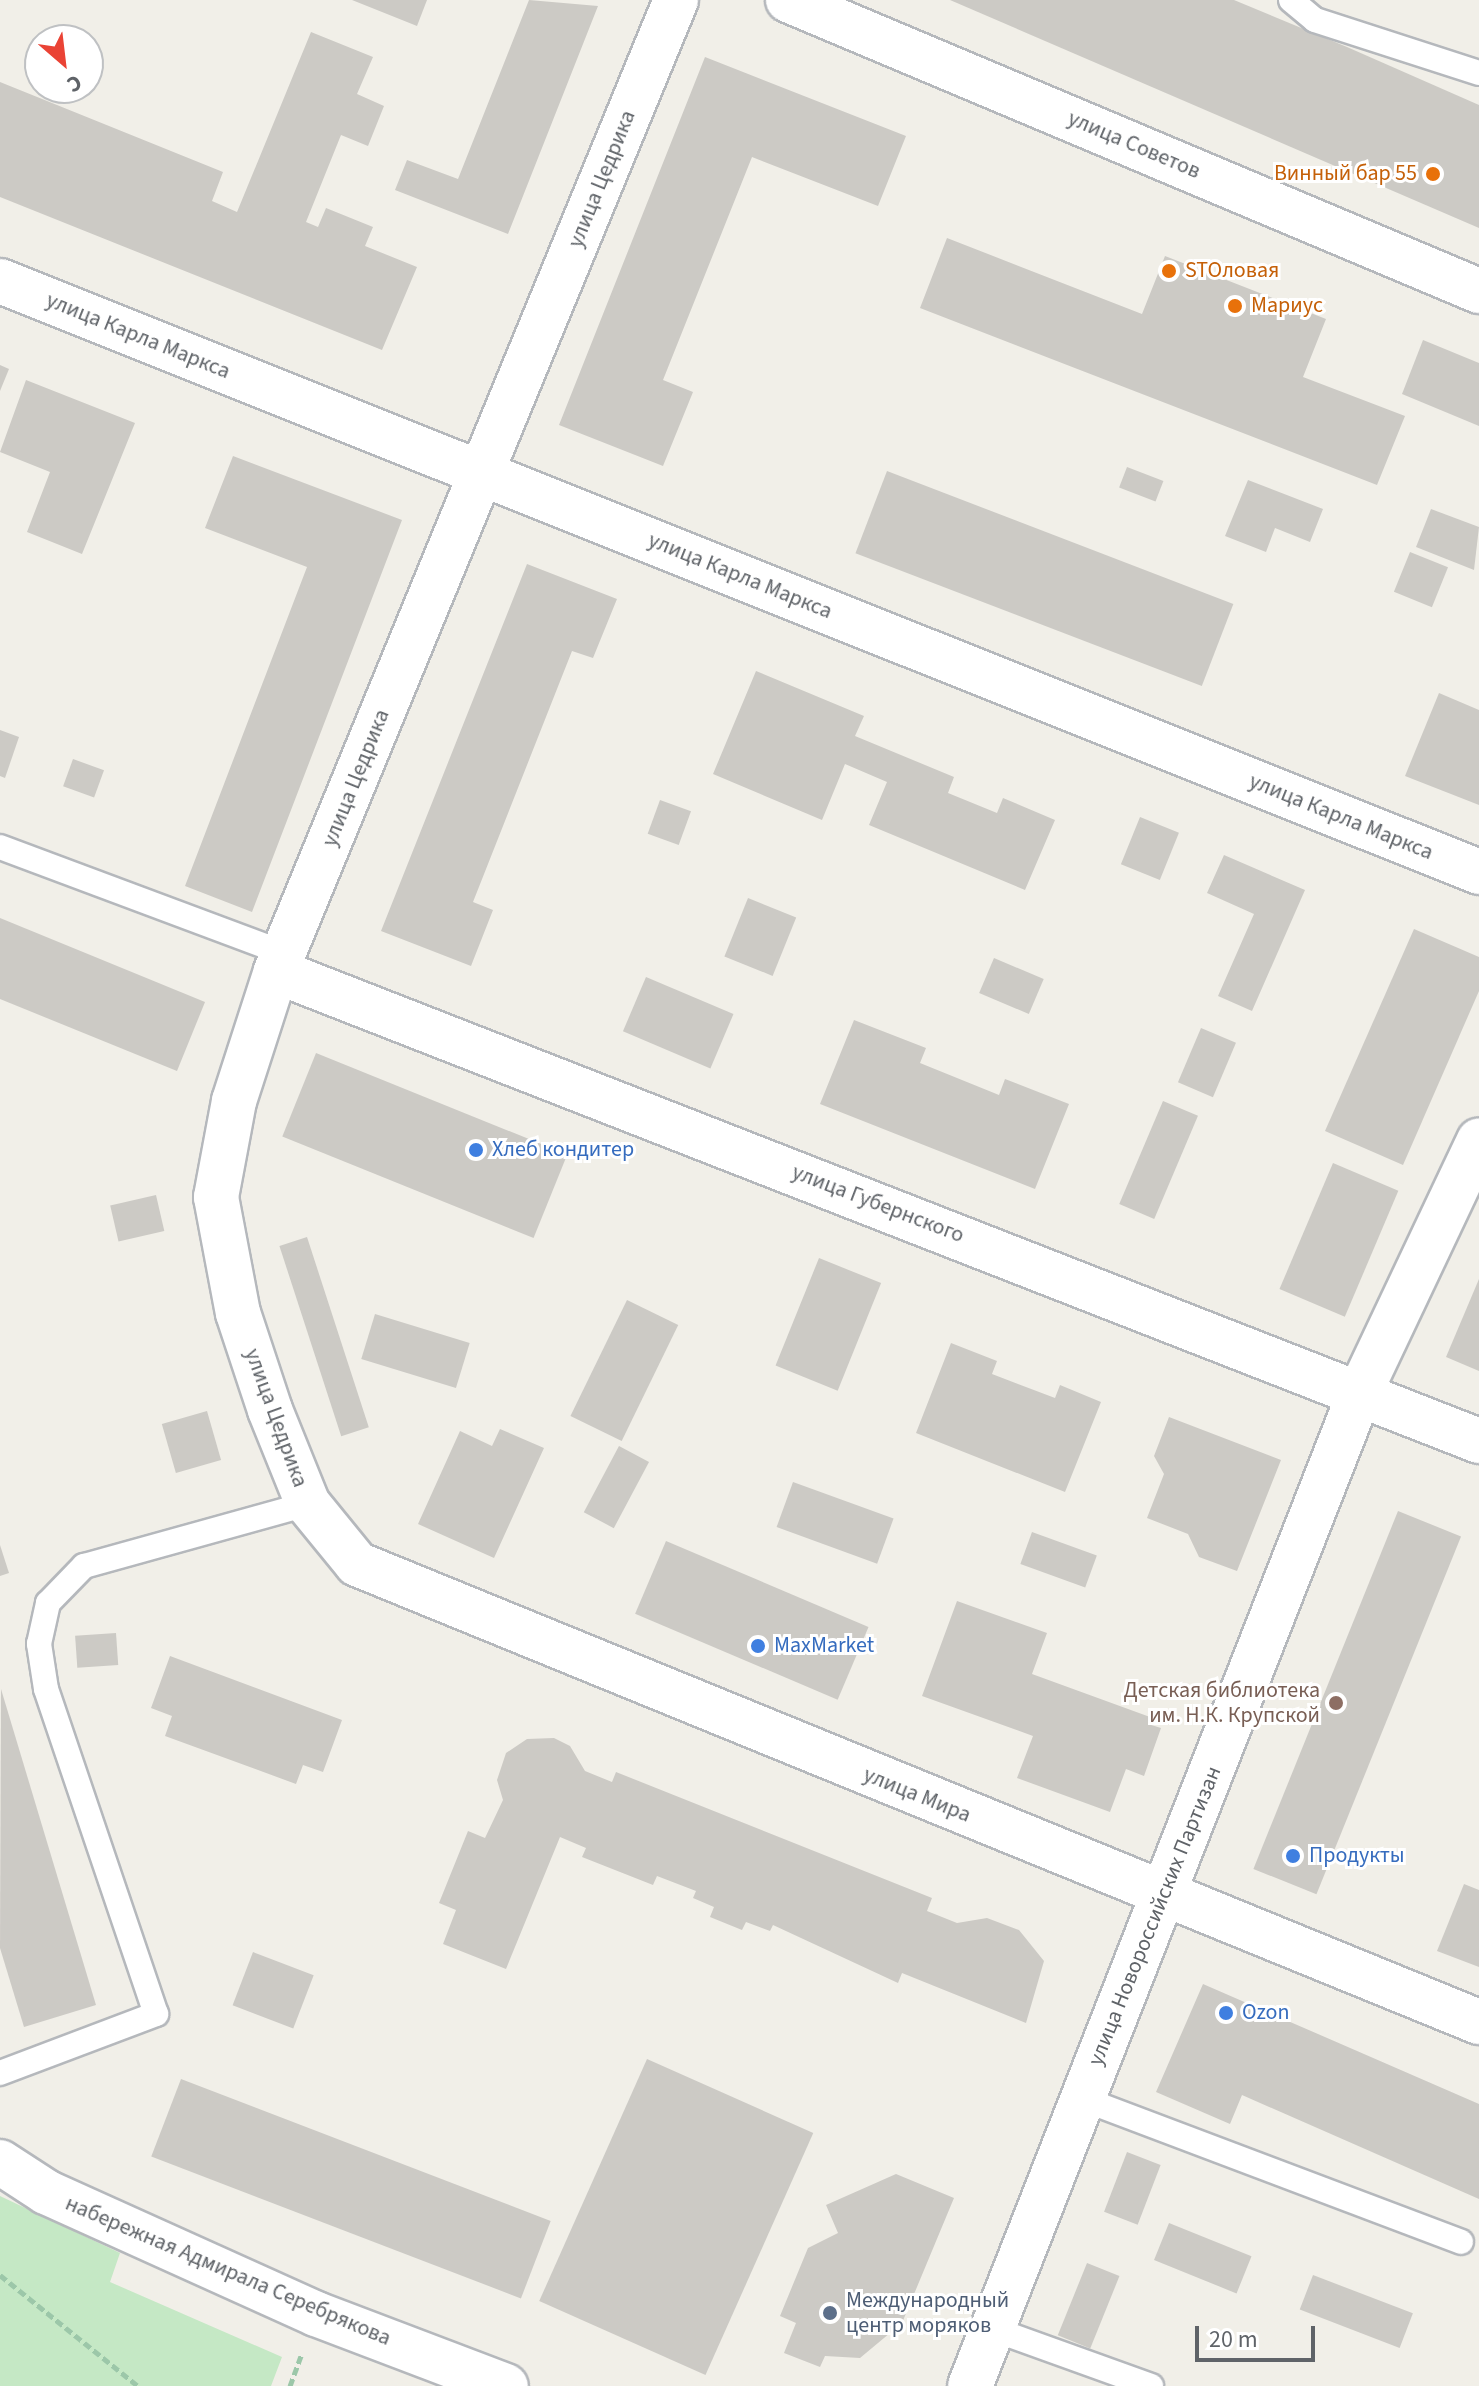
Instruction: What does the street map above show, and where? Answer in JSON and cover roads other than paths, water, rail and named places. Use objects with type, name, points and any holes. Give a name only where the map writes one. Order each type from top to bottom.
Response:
[{"type":"street","name":"улица Цедрика","points":[[357,1564],[308,1504],[238,1313],[216,1197],[234,1101],[280,962],[676,0]]},
{"type":"street","name":"улица Советов","points":[[788,0],[1479,291]]},
{"type":"street","name":"улица Карла Маркса","points":[[0,281],[1479,872]]},
{"type":"street","name":"улица Губернского","points":[[280,962],[1361,1390],[1479,1441]]},
{"type":"street","name":"улица Новороссийских Партизан","points":[[970,2386],[1361,1390],[1479,1140]]},
{"type":"street","name":"улица Мира","points":[[357,1564],[1164,1897],[1479,2022]]},
{"type":"street","name":"набережная Адмирала Серебрякова","points":[[0,2162],[46,2192],[316,2314],[506,2386]]},
{"type":"lane","points":[[1291,0],[1315,20],[1479,73]]},
{"type":"lane","points":[[0,847],[280,962]]},
{"type":"lane","points":[[0,2073],[156,2014],[46,1689],[39,1644],[48,1603],[84,1566],[308,1504]]},
{"type":"lane","points":[[1083,2099],[1461,2242]]},
{"type":"lane","points":[[993,2329],[1151,2386]]},
{"type":"place","name":"Винный бар 55","points":[[1433,174]]},
{"type":"place","name":"STOловая","points":[[1169,271]]},
{"type":"place","name":"Мариус","points":[[1235,306]]},
{"type":"place","name":"Хлеб кондитер","points":[[476,1150]]},
{"type":"place","name":"MaxMarket","points":[[758,1646]]},
{"type":"place","name":"Детская библиотека им. Н.К. Крупской","points":[[1336,1703]]},
{"type":"place","name":"Продукты","points":[[1293,1856]]},
{"type":"place","name":"Ozon","points":[[1226,2013]]},
{"type":"place","name":"Международный центр моряков","points":[[830,2313]]}]
